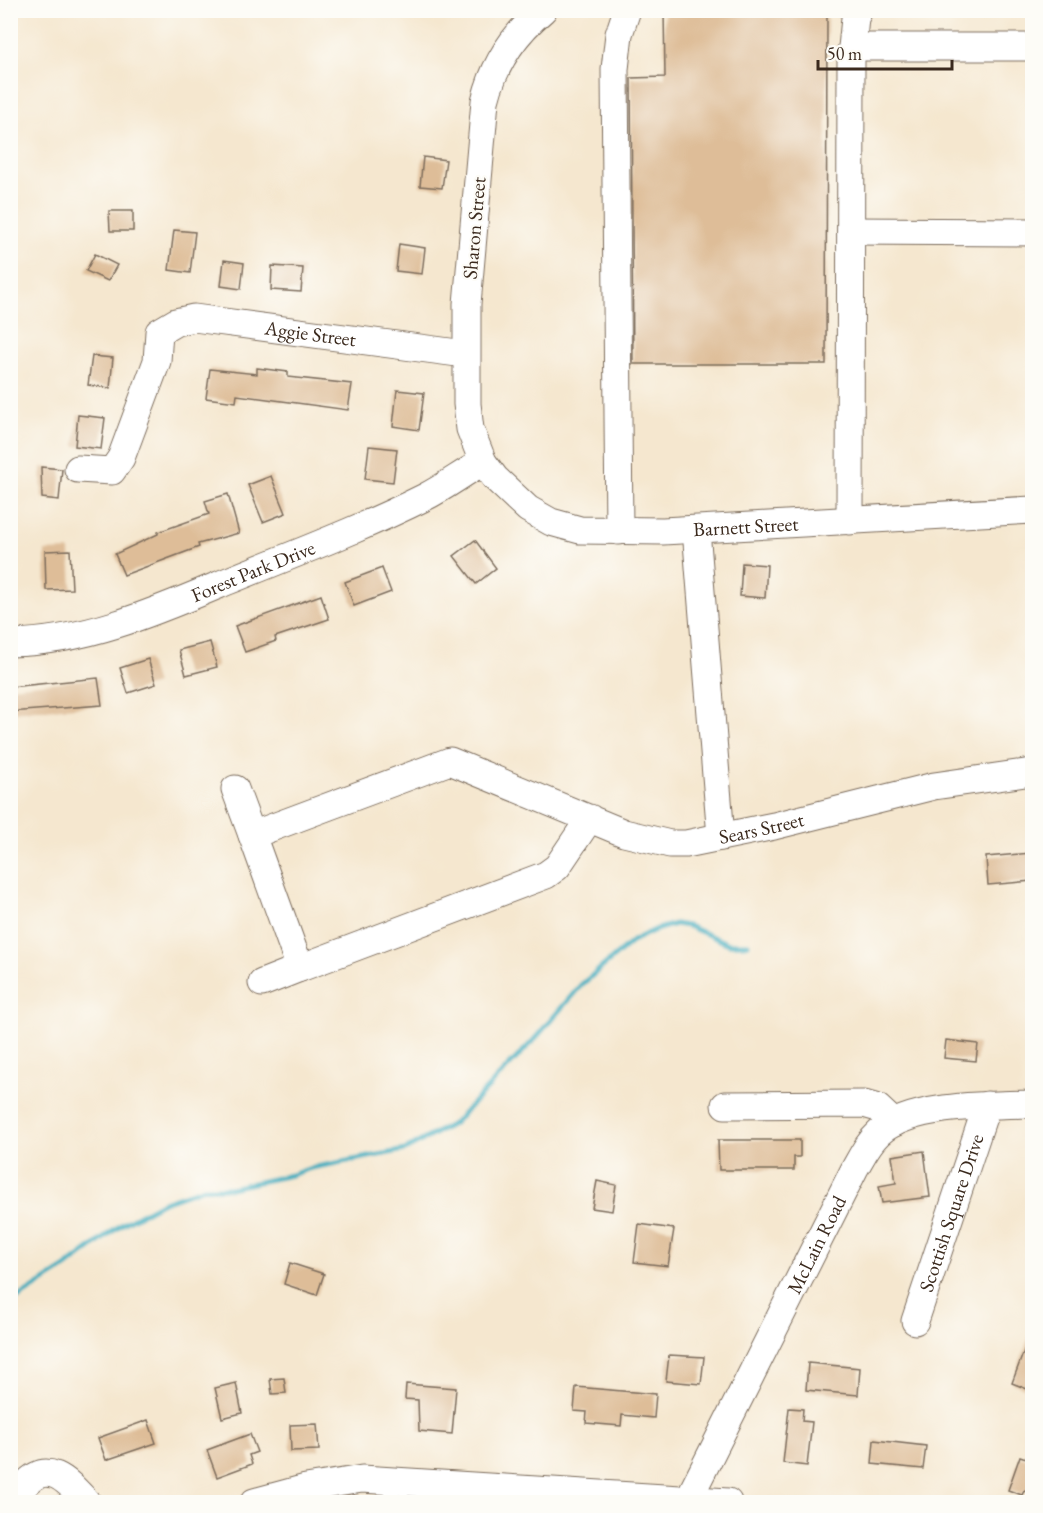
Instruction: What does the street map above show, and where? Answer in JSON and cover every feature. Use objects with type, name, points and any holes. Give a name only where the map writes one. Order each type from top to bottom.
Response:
[{"type":"street","name":"Sharon Street","points":[[483,462],[471,429],[465,354],[467,304],[485,101],[492,77],[507,46],[543,10]]},
{"type":"street","points":[[619,531],[615,69],[618,34],[627,10]]},
{"type":"street","points":[[850,521],[852,47],[855,18],[859,10]]},
{"type":"street","points":[[852,47],[1032,47]]},
{"type":"street","points":[[851,231],[1032,232]]},
{"type":"street","name":"Aggie Street","points":[[78,469],[112,471],[121,458],[157,361],[159,332],[176,322],[194,318],[465,354]]},
{"type":"street","name":"Barnett Street","points":[[483,462],[517,501],[551,522],[580,530],[696,530],[1032,510]]},
{"type":"street","name":"Forest Park Drive","points":[[10,643],[30,643],[93,632],[168,606],[334,539],[427,496],[483,462]]},
{"type":"street","name":"Sears Street","points":[[696,530],[721,837],[934,786],[1032,772]]},
{"type":"street","points":[[252,835],[450,761],[624,833],[670,844],[686,844],[721,837]]},
{"type":"street","points":[[235,789],[300,968]]},
{"type":"street","points":[[262,983],[546,875],[557,867],[590,818]]},
{"type":"street","points":[[725,1105],[864,1104],[878,1108],[894,1123]]},
{"type":"street","name":"McLain Road","points":[[687,1501],[855,1168],[879,1132],[910,1117],[987,1106],[1032,1104]]},
{"type":"street","name":"Scottish Square Drive","points":[[915,1321],[987,1106]]},
{"type":"street","points":[[25,1485],[34,1475],[47,1472],[66,1481],[87,1503]]},
{"type":"street","points":[[254,1503],[306,1488],[362,1479],[723,1502]]},
{"type":"building","points":[[664,10],[827,10],[826,364],[633,364],[631,78],[665,77]]},
{"type":"building","points":[[423,157],[446,160],[442,188],[420,186]]},
{"type":"building","points":[[109,211],[133,211],[133,231],[110,231]]},
{"type":"building","points":[[174,230],[195,232],[190,273],[169,270]]},
{"type":"building","points":[[399,244],[425,248],[422,274],[396,271]]},
{"type":"building","points":[[95,254],[117,265],[108,281],[86,271]]},
{"type":"building","points":[[224,260],[244,263],[241,289],[221,286]]},
{"type":"building","points":[[272,266],[303,268],[301,292],[271,290]]},
{"type":"building","points":[[92,356],[113,358],[110,388],[88,385]]},
{"type":"building","points":[[257,368],[288,372],[288,377],[352,384],[348,410],[237,395],[236,402],[206,398],[210,369],[257,374]]},
{"type":"building","points":[[397,390],[424,393],[419,430],[393,426]]},
{"type":"building","points":[[78,415],[105,418],[101,449],[75,446]]},
{"type":"building","points":[[369,446],[397,449],[393,482],[365,479]]},
{"type":"building","points":[[41,467],[62,469],[59,500],[42,498]]},
{"type":"building","points":[[271,476],[286,513],[263,522],[248,485]]},
{"type":"building","points":[[228,494],[239,533],[198,544],[199,547],[124,575],[115,554],[158,532],[209,514],[205,501]]},
{"type":"building","points":[[475,540],[496,568],[476,584],[454,556]]},
{"type":"building","points":[[70,550],[72,589],[46,590],[45,551]]},
{"type":"building","points":[[742,563],[767,565],[765,598],[740,596]]},
{"type":"building","points":[[382,568],[391,592],[354,606],[345,582]]},
{"type":"building","points":[[321,595],[329,619],[275,637],[276,641],[245,652],[235,626]]},
{"type":"building","points":[[210,642],[217,667],[186,675],[179,650]]},
{"type":"building","points":[[148,659],[156,684],[128,693],[120,668]]},
{"type":"building","points":[[98,678],[102,705],[10,712],[10,687]]},
{"type":"building","points":[[1031,853],[1032,881],[988,885],[986,857]]},
{"type":"building","points":[[946,1040],[978,1044],[976,1061],[944,1058]]},
{"type":"building","points":[[718,1140],[800,1140],[800,1157],[794,1157],[794,1170],[719,1170]]},
{"type":"building","points":[[924,1151],[930,1197],[882,1203],[879,1186],[896,1183],[892,1156]]},
{"type":"building","points":[[597,1181],[616,1185],[612,1211],[592,1208]]},
{"type":"building","points":[[639,1224],[674,1229],[668,1266],[634,1262]]},
{"type":"building","points":[[290,1263],[324,1274],[317,1295],[284,1284]]},
{"type":"building","points":[[1032,1332],[1032,1391],[1012,1383]]},
{"type":"building","points":[[669,1355],[704,1357],[701,1384],[666,1381]]},
{"type":"building","points":[[808,1363],[860,1368],[858,1395],[806,1390]]},
{"type":"building","points":[[284,1378],[286,1393],[272,1394],[270,1379]]},
{"type":"building","points":[[236,1383],[242,1413],[222,1418],[215,1388]]},
{"type":"building","points":[[406,1384],[456,1388],[452,1434],[419,1431],[418,1400],[405,1399]]},
{"type":"building","points":[[576,1387],[656,1394],[654,1418],[622,1415],[621,1426],[586,1423],[587,1412],[574,1411]]},
{"type":"building","points":[[789,1408],[803,1409],[802,1421],[812,1422],[807,1466],[783,1463]]},
{"type":"building","points":[[148,1420],[156,1443],[106,1460],[98,1438]]},
{"type":"building","points":[[317,1424],[319,1450],[291,1451],[290,1425]]},
{"type":"building","points":[[250,1434],[257,1452],[249,1455],[252,1464],[217,1477],[207,1450]]},
{"type":"building","points":[[874,1440],[926,1446],[923,1469],[872,1464]]},
{"type":"building","points":[[1020,1456],[1032,1460],[1032,1494],[1024,1491],[1022,1495],[1008,1490]]},
{"type":"waterway","points":[[10,1303],[66,1267],[121,1225],[163,1202],[204,1188],[230,1188],[291,1175],[311,1168],[405,1150],[454,1123],[533,1041],[581,985],[634,940],[675,924],[688,926],[729,944],[748,944]]}]
